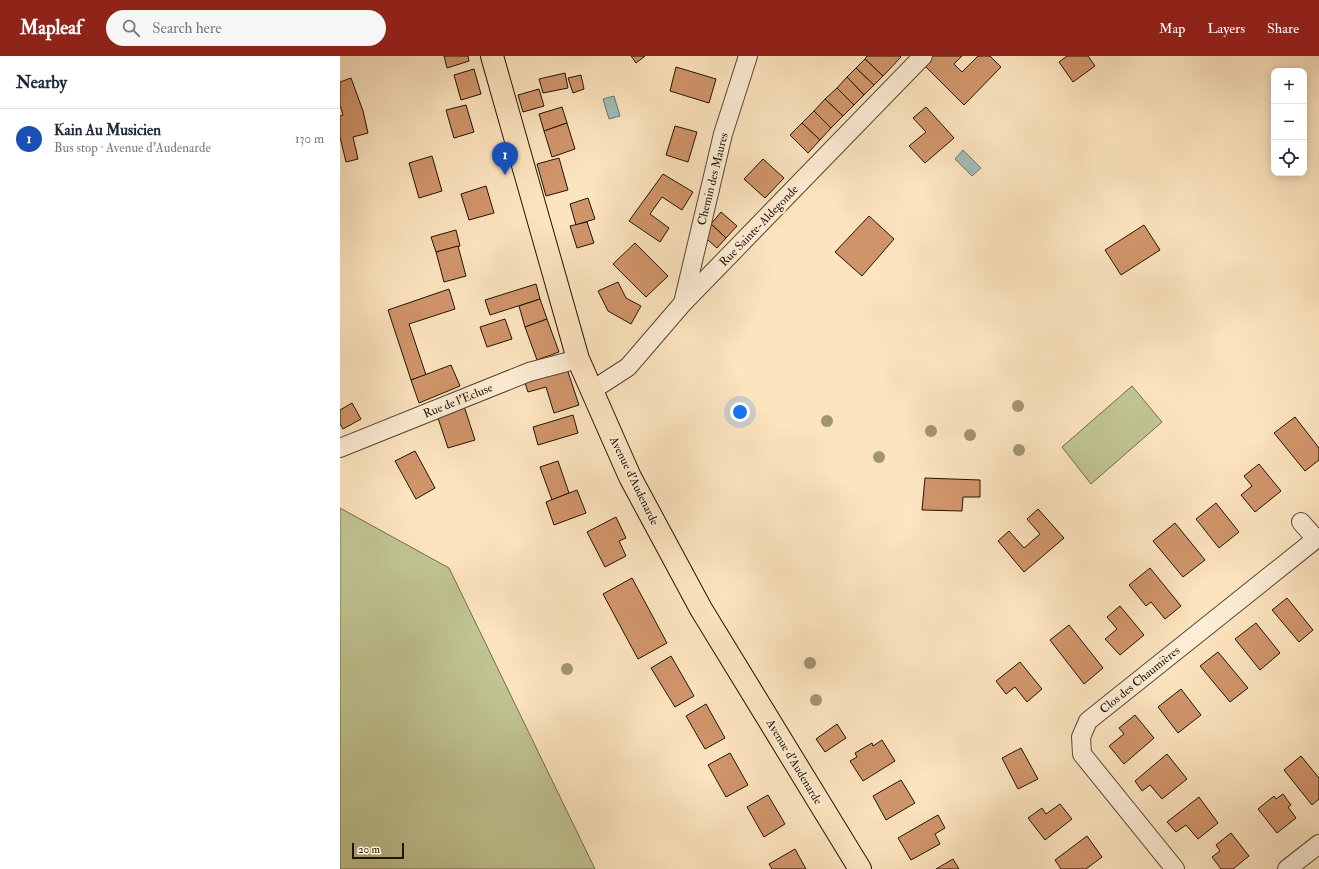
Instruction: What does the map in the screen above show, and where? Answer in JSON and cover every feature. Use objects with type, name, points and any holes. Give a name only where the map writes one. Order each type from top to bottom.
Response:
[{"type":"main road","name":"Avenue d'Audenarde","points":[[492,56],[578,359],[630,477],[701,609],[860,869]]},
{"type":"street","name":"Chemin des Maures","points":[[683,303],[723,134],[748,56]]},
{"type":"street","name":"Rue Sainte-Aldegonde","points":[[592,391],[628,367],[683,303],[924,56]]},
{"type":"street","name":"Rue de l'Ecluse","points":[[340,448],[529,372],[578,359]]},
{"type":"street","name":"Clos des Chaumières","points":[[1175,869],[1082,754],[1081,737],[1088,721],[1316,539],[1301,522]]},
{"type":"street","points":[[1287,869],[1319,844]]},
{"type":"green space","points":[[1132,386],[1162,422],[1091,484],[1062,447]]},
{"type":"green space","points":[[340,508],[449,568],[595,869],[340,869]]},
{"type":"water","points":[[614,96],[620,116],[609,119],[603,99]]},
{"type":"water","points":[[963,150],[981,168],[972,176],[955,159]]},
{"type":"building","points":[[444,56],[468,56],[469,61],[447,68]]},
{"type":"building","points":[[631,56],[645,56],[636,63]]},
{"type":"building","points":[[867,56],[901,57],[883,76],[865,59]]},
{"type":"building","points":[[932,56],[962,56],[954,64],[962,72],[978,56],[990,56],[1001,67],[964,105],[923,64]]},
{"type":"building","points":[[1067,56],[1088,56],[1095,66],[1073,82],[1059,62]]},
{"type":"building","points":[[865,59],[883,76],[874,85],[856,68]]},
{"type":"building","points":[[676,67],[716,79],[709,103],[670,91]]},
{"type":"building","points":[[856,68],[874,85],[864,95],[847,77]]},
{"type":"building","points":[[474,69],[481,94],[461,100],[454,75]]},
{"type":"building","points":[[565,73],[568,88],[543,93],[539,79]]},
{"type":"building","points":[[581,75],[584,89],[573,93],[568,78]]},
{"type":"building","points":[[847,77],[864,95],[854,105],[837,88]]},
{"type":"building","points":[[351,78],[363,111],[368,133],[353,137],[358,159],[346,162],[340,137],[340,116],[343,115],[340,105],[340,82]]},
{"type":"building","points":[[837,88],[854,105],[843,116],[825,99]]},
{"type":"building","points":[[539,89],[544,106],[523,112],[518,95]]},
{"type":"building","points":[[825,99],[843,116],[831,128],[814,111]]},
{"type":"building","points":[[466,105],[474,132],[454,138],[446,110]]},
{"type":"building","points":[[562,107],[567,123],[544,131],[539,114]]},
{"type":"building","points":[[926,107],[954,138],[925,163],[909,146],[926,132],[913,118]]},
{"type":"building","points":[[814,111],[831,128],[820,140],[802,123]]},
{"type":"building","points":[[567,123],[575,149],[552,157],[544,131]]},
{"type":"building","points":[[802,123],[820,140],[808,153],[790,135]]},
{"type":"building","points":[[675,126],[697,132],[688,162],[666,155]]},
{"type":"building","points":[[432,156],[442,191],[419,198],[409,163]]},
{"type":"building","points":[[559,158],[568,190],[546,196],[537,164]]},
{"type":"building","points":[[763,159],[784,178],[765,198],[744,179]]},
{"type":"building","points":[[663,174],[693,192],[682,210],[662,197],[650,214],[669,228],[660,242],[629,221]]},
{"type":"building","points":[[486,186],[494,213],[469,220],[461,194]]},
{"type":"building","points":[[588,198],[595,219],[576,225],[570,204]]},
{"type":"building","points":[[721,212],[737,226],[726,238],[711,224]]},
{"type":"building","points":[[869,216],[894,239],[862,276],[835,252]]},
{"type":"building","points":[[587,222],[594,243],[577,248],[570,226]]},
{"type":"building","points":[[711,224],[726,238],[717,248],[701,234]]},
{"type":"building","points":[[1144,225],[1160,250],[1121,275],[1105,250]]},
{"type":"building","points":[[456,230],[460,246],[436,252],[431,237]]},
{"type":"building","points":[[635,243],[668,276],[646,297],[613,264]]},
{"type":"building","points":[[458,246],[466,276],[444,282],[436,252]]},
{"type":"building","points":[[618,282],[626,298],[641,306],[631,324],[608,311],[598,291]]},
{"type":"building","points":[[536,284],[540,299],[490,315],[485,300]]},
{"type":"building","points":[[449,289],[455,309],[409,324],[426,375],[411,380],[388,310]]},
{"type":"building","points":[[540,299],[547,319],[525,327],[519,306]]},
{"type":"building","points":[[505,319],[512,339],[487,347],[480,327]]},
{"type":"building","points":[[547,319],[559,352],[537,360],[525,327]]},
{"type":"building","points":[[451,365],[460,386],[419,403],[411,380]]},
{"type":"building","points":[[566,366],[579,405],[554,413],[546,387],[528,392],[524,380]]},
{"type":"building","points":[[352,403],[361,419],[343,429],[340,424],[340,410]]},
{"type":"building","points":[[464,406],[475,440],[448,448],[437,415]]},
{"type":"building","points":[[573,415],[578,433],[538,445],[533,427]]},
{"type":"building","points":[[1295,417],[1319,448],[1319,460],[1305,471],[1274,433]]},
{"type":"building","points":[[415,451],[435,488],[416,499],[395,461]]},
{"type":"building","points":[[558,461],[569,493],[552,500],[540,467]]},
{"type":"building","points":[[1259,464],[1281,491],[1255,512],[1241,495],[1252,486],[1244,476]]},
{"type":"building","points":[[925,478],[980,480],[980,497],[963,497],[962,511],[922,510]]},
{"type":"building","points":[[577,490],[586,513],[554,525],[546,502]]},
{"type":"building","points":[[1216,503],[1239,532],[1219,548],[1196,519]]},
{"type":"building","points":[[1038,509],[1064,538],[1024,572],[998,541],[1009,531],[1024,548],[1040,534],[1027,519]]},
{"type":"building","points":[[616,517],[626,538],[619,541],[626,556],[605,567],[587,532]]},
{"type":"building","points":[[1175,523],[1205,560],[1183,577],[1153,541]]},
{"type":"building","points":[[1150,568],[1181,606],[1165,619],[1151,602],[1146,606],[1129,585]]},
{"type":"building","points":[[632,578],[667,643],[638,659],[603,594]]},
{"type":"building","points":[[1287,598],[1313,630],[1299,642],[1272,610]]},
{"type":"building","points":[[1120,606],[1144,635],[1120,655],[1105,639],[1117,629],[1107,617]]},
{"type":"building","points":[[1256,623],[1280,653],[1260,670],[1235,639]]},
{"type":"building","points":[[1069,625],[1103,668],[1084,684],[1050,640]]},
{"type":"building","points":[[1218,652],[1248,688],[1230,702],[1200,666]]},
{"type":"building","points":[[671,656],[694,696],[675,707],[651,668]]},
{"type":"building","points":[[1020,662],[1042,689],[1027,702],[1015,687],[1006,694],[996,681]]},
{"type":"building","points":[[1181,689],[1201,715],[1178,733],[1158,707]]},
{"type":"building","points":[[706,704],[725,738],[705,749],[686,716]]},
{"type":"building","points":[[1135,715],[1154,738],[1124,764],[1109,746],[1124,734],[1119,728]]},
{"type":"building","points":[[837,724],[846,738],[825,752],[816,739]]},
{"type":"building","points":[[882,740],[895,761],[863,781],[850,761],[857,757],[855,753],[872,743],[873,746]]},
{"type":"building","points":[[1021,748],[1038,779],[1018,789],[1002,758]]},
{"type":"building","points":[[730,753],[748,785],[726,797],[708,765]]},
{"type":"building","points":[[1167,754],[1187,779],[1162,799],[1150,785],[1142,791],[1135,781]]},
{"type":"building","points":[[1301,756],[1319,778],[1319,799],[1312,805],[1284,770]]},
{"type":"building","points":[[901,780],[915,803],[886,820],[873,796]]},
{"type":"building","points":[[1283,794],[1291,805],[1288,807],[1296,818],[1277,833],[1258,809],[1274,796],[1276,799]]},
{"type":"building","points":[[768,795],[785,824],[764,837],[747,807]]},
{"type":"building","points":[[1199,797],[1218,823],[1198,839],[1186,825],[1176,832],[1167,822]]},
{"type":"building","points":[[1060,804],[1072,819],[1045,840],[1028,818],[1042,808],[1046,814]]},
{"type":"building","points":[[938,815],[945,828],[935,834],[940,844],[911,860],[898,838]]},
{"type":"building","points":[[1231,833],[1249,856],[1233,869],[1221,869],[1212,857],[1220,851],[1216,845]]},
{"type":"building","points":[[1087,836],[1102,857],[1086,869],[1061,869],[1055,860]]},
{"type":"building","points":[[795,849],[806,869],[772,869],[769,864]]},
{"type":"building","points":[[953,859],[959,869],[936,869]]},
{"type":"place","name":"Kain Au Musicien","points":[[505,175]]}]
